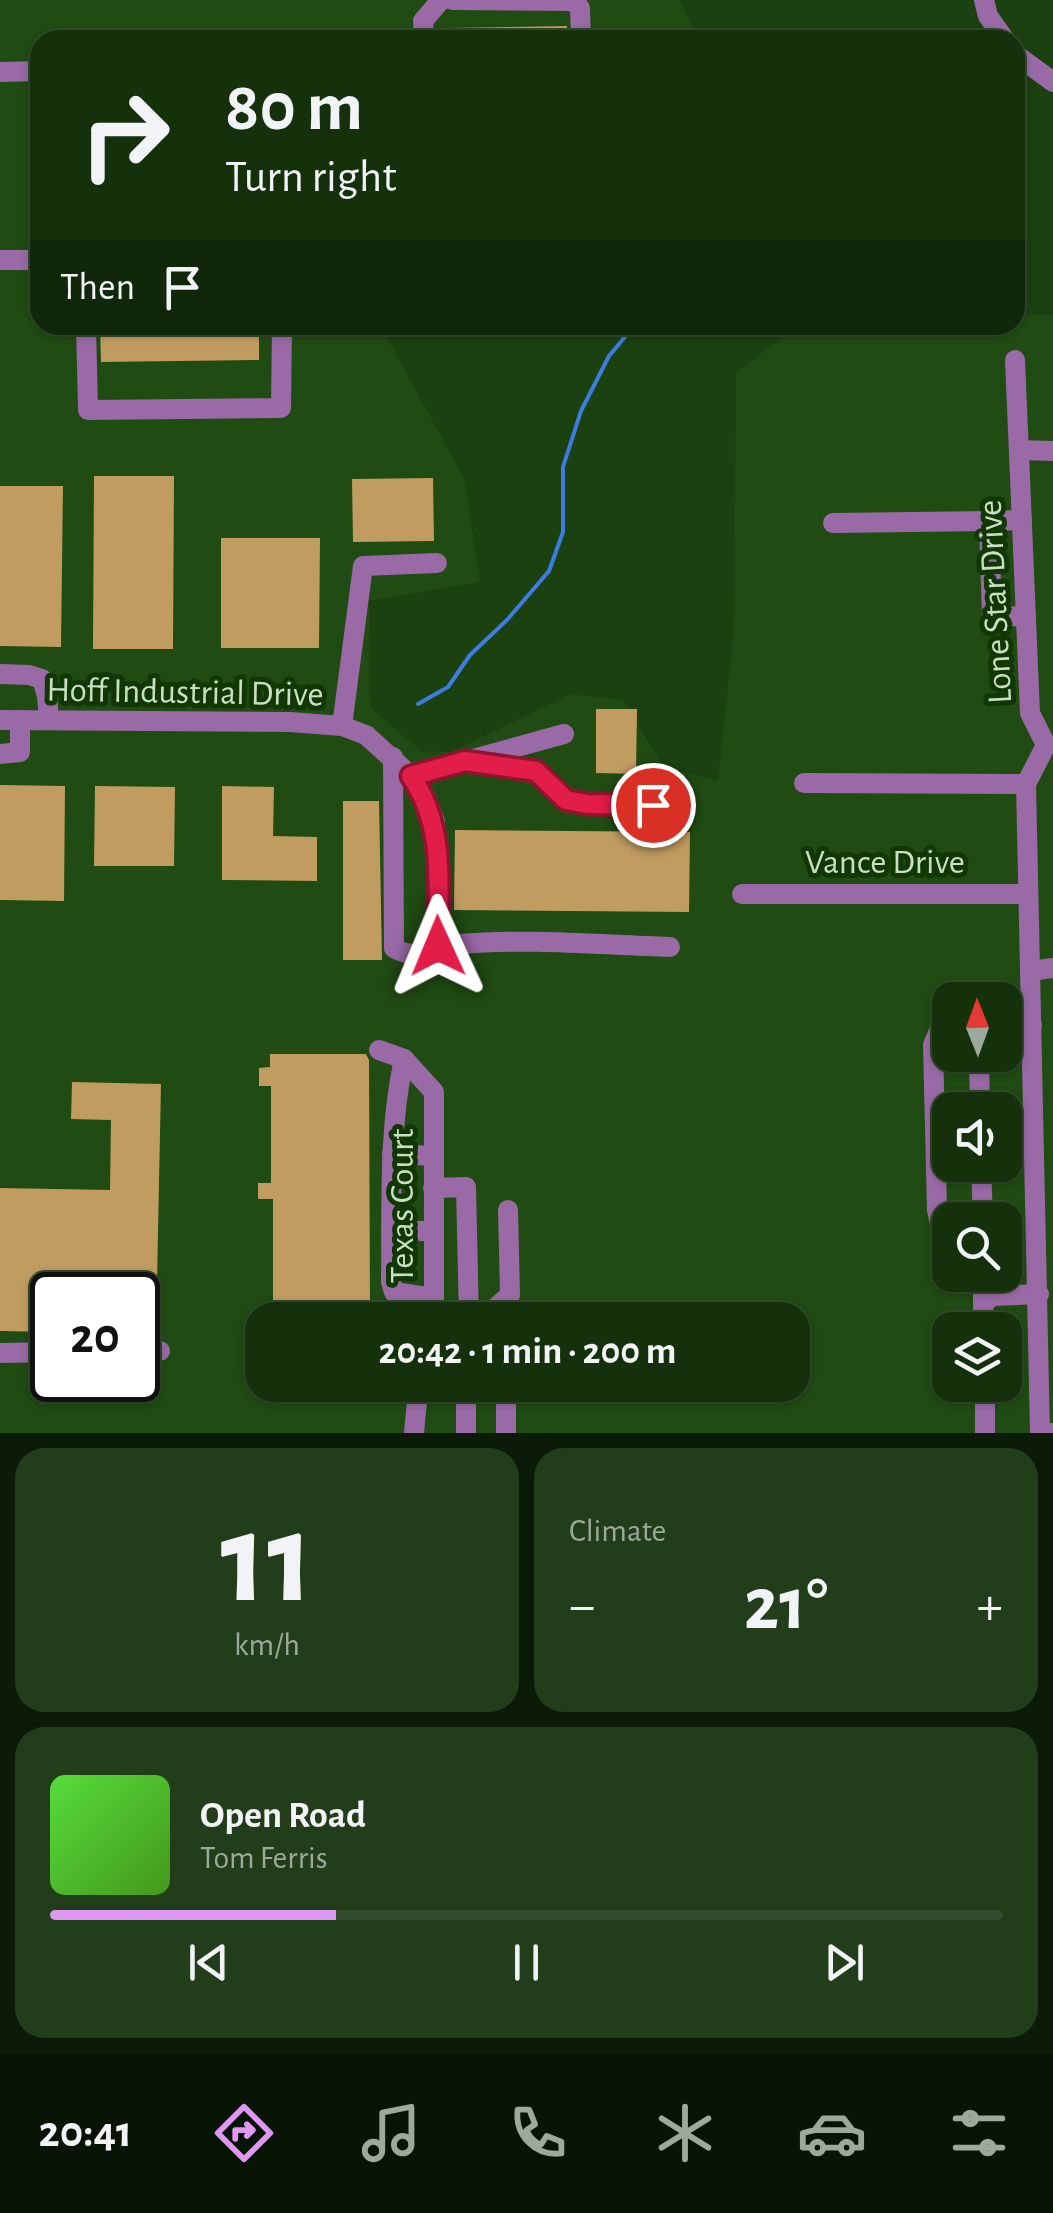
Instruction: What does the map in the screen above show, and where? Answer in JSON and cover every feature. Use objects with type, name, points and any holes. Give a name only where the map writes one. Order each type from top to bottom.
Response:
[{"type":"street","points":[[423,30],[423,21],[442,0]]},
{"type":"street","points":[[452,0],[573,2],[580,8],[581,30]]},
{"type":"street","points":[[984,0],[988,16],[998,30]]},
{"type":"street","points":[[1025,61],[1053,82]]},
{"type":"street","points":[[0,72],[30,71]]},
{"type":"street","points":[[0,260],[30,260]]},
{"type":"street","points":[[86,335],[88,410],[281,408],[282,335]]},
{"type":"street","name":"Lone Star Drive","points":[[1015,360],[1030,713],[1050,745],[1026,784],[1032,1025],[1043,1047],[1046,1250],[1039,1294],[1040,1433]]},
{"type":"street","points":[[1019,450],[1053,451]]},
{"type":"street","points":[[833,523],[1022,520]]},
{"type":"street","points":[[990,521],[992,617],[1026,616]]},
{"type":"street","points":[[342,726],[362,566],[437,563]]},
{"type":"street","points":[[0,674],[42,679],[48,696],[49,720]]},
{"type":"street","points":[[0,754],[20,752],[10,720]]},
{"type":"street","name":"Hoff Industrial Drive","points":[[10,720],[290,722],[342,726],[366,735],[411,776],[424,794],[435,822],[438,946]]},
{"type":"street","points":[[411,776],[564,734]]},
{"type":"street","points":[[392,756],[394,948],[403,954],[420,955],[438,946],[478,942],[670,947]]},
{"type":"street","points":[[465,761],[536,771],[566,800],[676,806]]},
{"type":"street","points":[[804,783],[1026,784]]},
{"type":"street","name":"Vance Drive","points":[[742,894],[1028,894]]},
{"type":"street","points":[[1030,971],[1053,968]]},
{"type":"street","points":[[1022,1026],[1032,1025]]},
{"type":"street","points":[[379,1050],[404,1059],[396,1092],[392,1154],[391,1282],[394,1292],[434,1298]]},
{"type":"street","name":"Texas Court","points":[[404,1059],[434,1092],[434,1302]]},
{"type":"street","points":[[934,1072],[937,1202]]},
{"type":"street","points":[[392,1154],[433,1156]]},
{"type":"street","points":[[433,1188],[466,1187],[469,1302]]},
{"type":"street","points":[[502,1302],[510,1295],[508,1210]]},
{"type":"street","points":[[392,1232],[433,1232]]},
{"type":"street","points":[[983,1292],[983,1312]]},
{"type":"street","points":[[983,1303],[992,1296],[1039,1294]]},
{"type":"street","points":[[0,1353],[30,1352]]},
{"type":"street","points":[[414,1433],[413,1414],[419,1402]]},
{"type":"street","points":[[466,1402],[466,1433]]},
{"type":"street","points":[[506,1402],[506,1433]]},
{"type":"street","points":[[985,1402],[986,1433]]},
{"type":"street","points":[[1040,1433],[1053,1433]]},
{"type":"shaded area","points":[[0,0],[679,0],[694,30],[30,30],[30,335],[385,335],[465,480],[480,582],[369,601],[370,707],[421,751],[451,752],[571,694],[623,700],[664,767],[718,781],[734,629],[736,373],[784,335],[1025,335],[1025,315],[1053,315],[1053,1433],[0,1433]]},
{"type":"building","points":[[567,26],[567,30],[447,30]]},
{"type":"building","points":[[100,335],[259,335],[259,360],[101,362]]},
{"type":"building","points":[[94,476],[174,476],[173,649],[93,649]]},
{"type":"building","points":[[433,478],[434,541],[353,542],[352,479]]},
{"type":"building","points":[[0,486],[63,486],[61,647],[0,646]]},
{"type":"building","points":[[221,538],[320,538],[319,648],[221,648]]},
{"type":"building","points":[[596,709],[637,709],[636,774],[596,773]]},
{"type":"building","points":[[0,785],[65,786],[64,901],[0,900]]},
{"type":"building","points":[[95,786],[175,787],[174,866],[94,866]]},
{"type":"building","points":[[222,786],[274,787],[273,836],[317,837],[317,881],[222,880]]},
{"type":"building","points":[[343,801],[379,801],[382,960],[343,960]]},
{"type":"building","points":[[455,830],[690,832],[689,912],[454,910]]},
{"type":"building","points":[[270,1054],[366,1054],[369,1060],[370,1302],[273,1302],[273,1199],[258,1199],[258,1183],[271,1183],[271,1086],[259,1086],[259,1068],[270,1067]]},
{"type":"building","points":[[72,1082],[161,1084],[157,1272],[30,1272],[30,1332],[0,1331],[0,1188],[110,1190],[111,1120],[71,1119]]},
{"type":"waterway","points":[[418,704],[448,687],[470,655],[549,571],[563,532],[563,467],[581,411],[609,356],[627,335]]},
{"type":"route","points":[[438,946],[435,822],[424,794],[411,776],[465,761],[536,771],[566,800],[653,805]]}]
